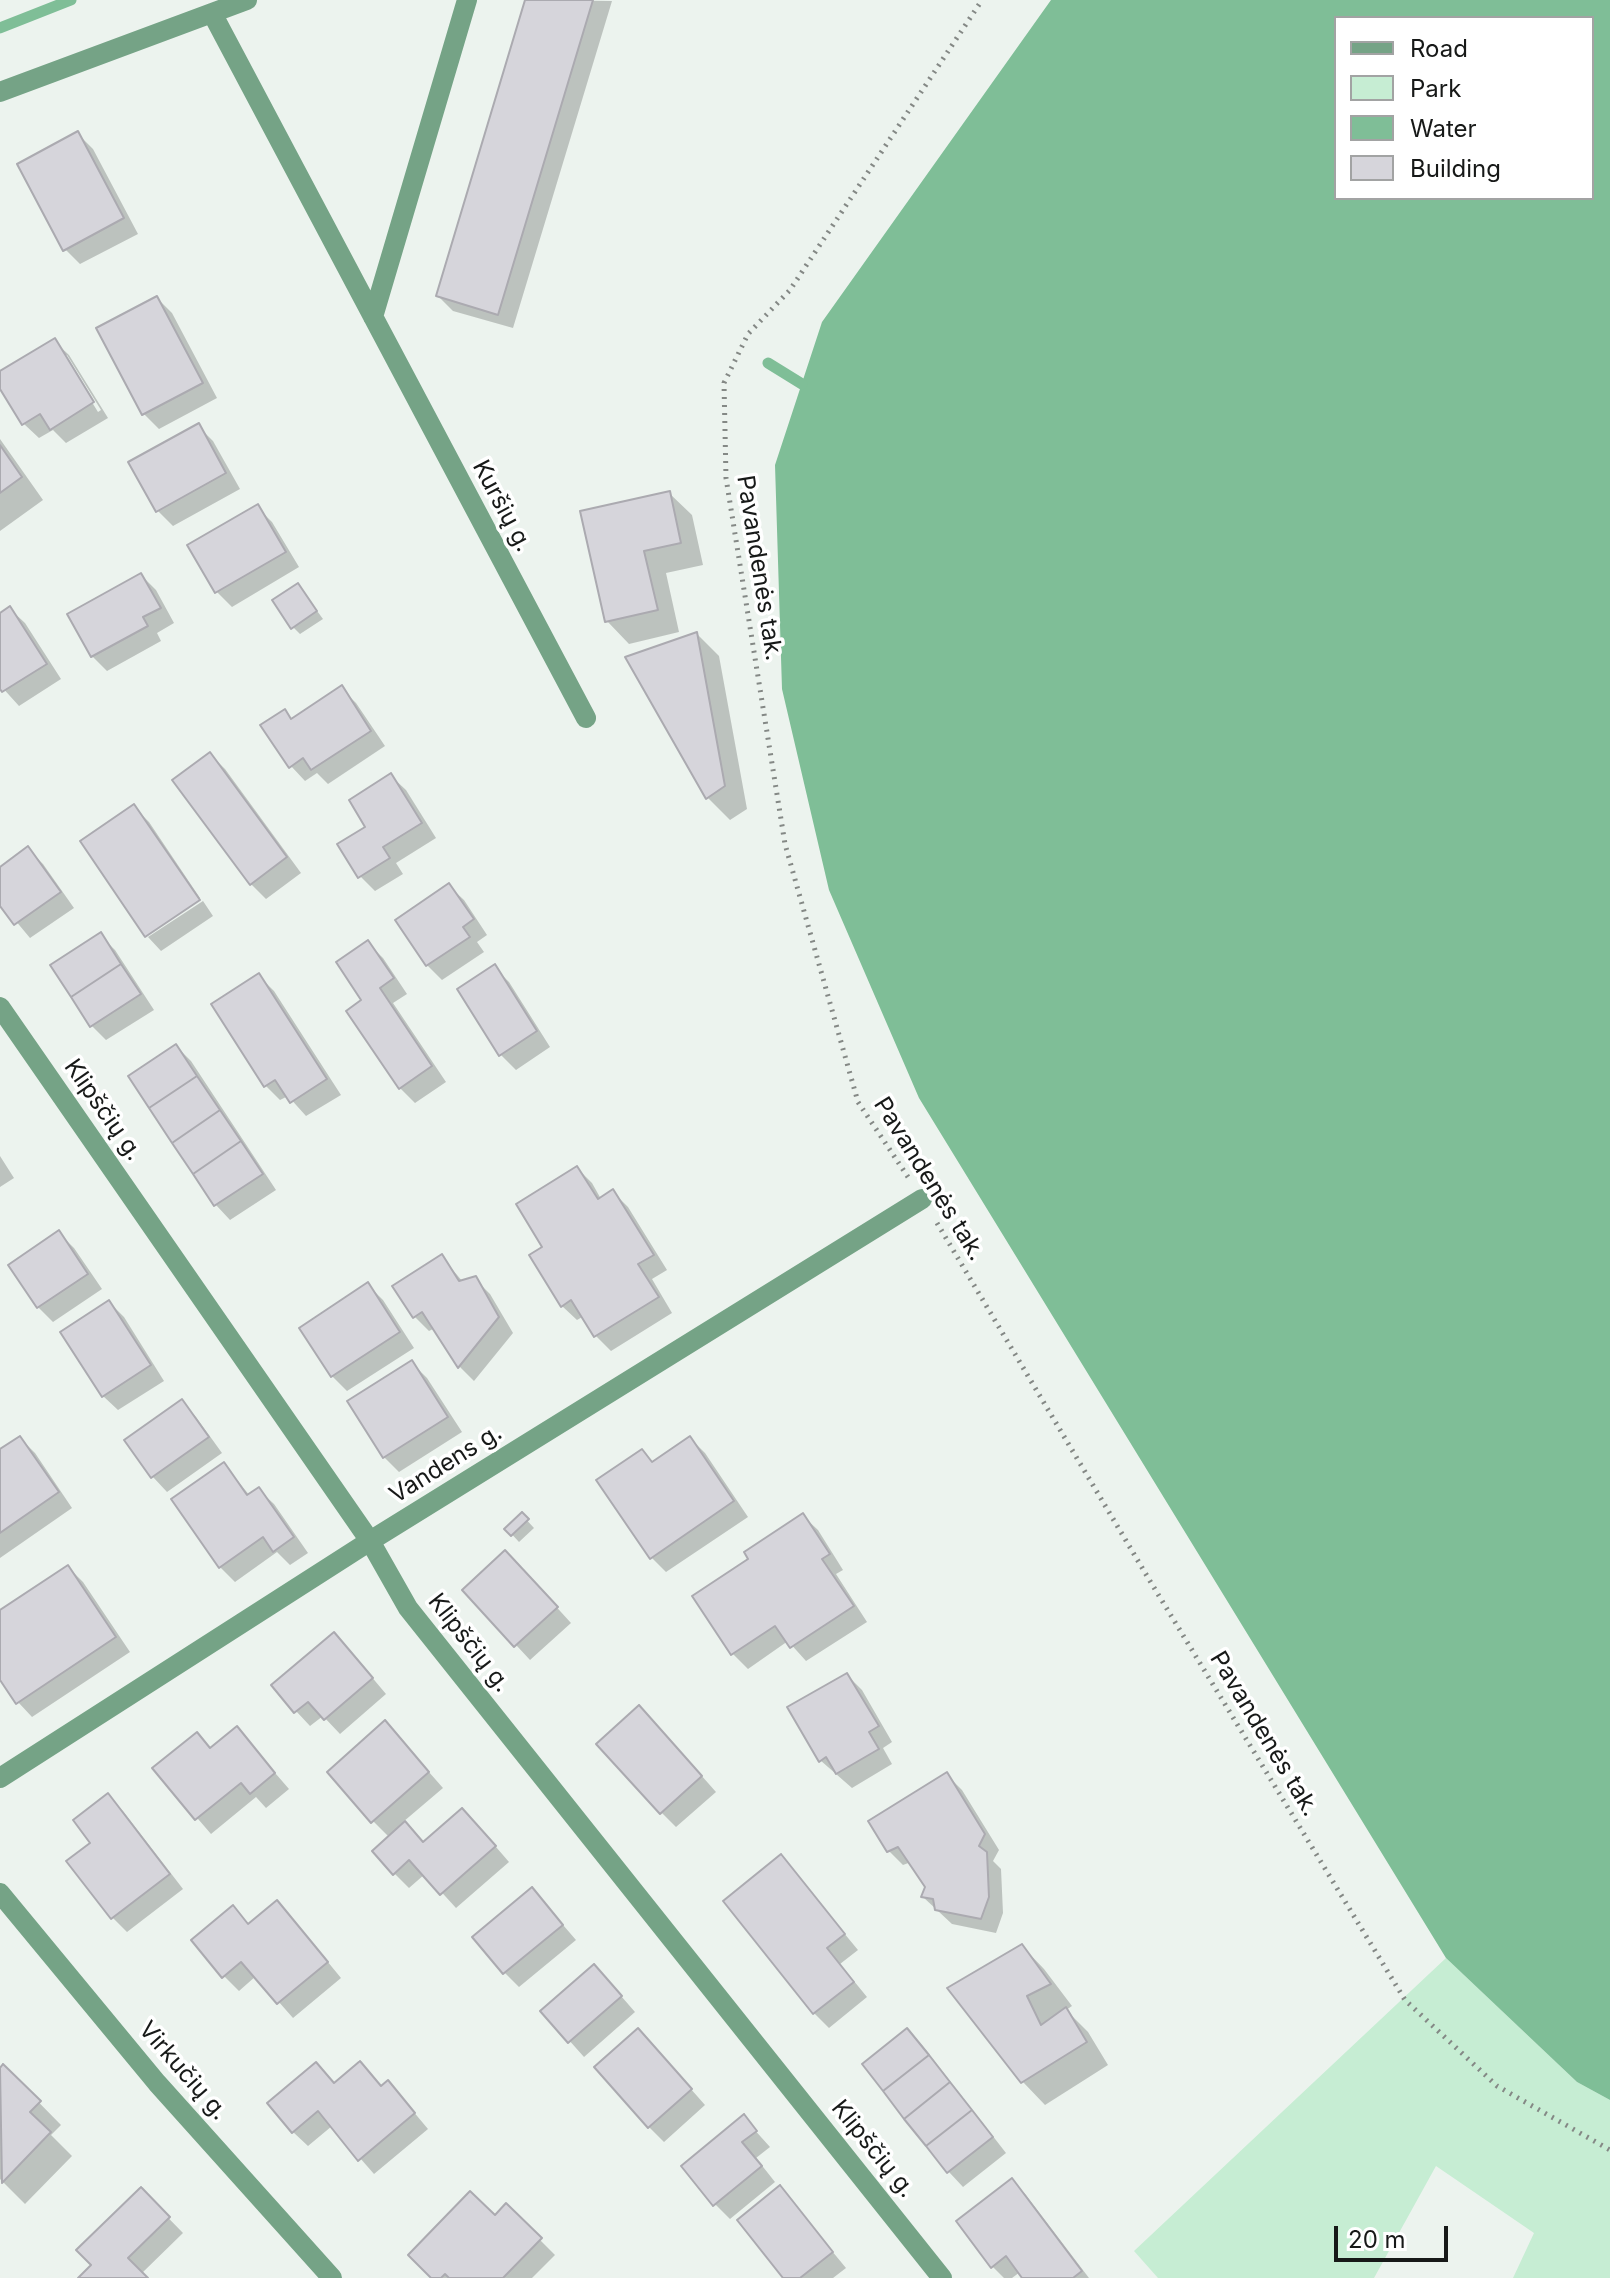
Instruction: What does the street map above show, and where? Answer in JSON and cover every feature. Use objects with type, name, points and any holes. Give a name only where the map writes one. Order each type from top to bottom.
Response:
[{"type":"street","points":[[0,92],[247,0]]},
{"type":"street","points":[[373,317],[467,0]]},
{"type":"street","name":"Kuršių g.","points":[[212,13],[586,718]]},
{"type":"street","name":"Klipščių g.","points":[[0,1007],[370,1541],[408,1608],[942,2278]]},
{"type":"street","name":"Vandens g.","points":[[0,1778],[370,1541],[922,1199]]},
{"type":"street","name":"Virkučių g.","points":[[0,1893],[157,2083],[332,2278]]},
{"type":"path","name":"Pavandenės tak.","points":[[982,0],[790,290],[748,334],[724,383],[726,478],[785,844],[858,1102],[922,1199],[1405,2000],[1497,2086],[1610,2150]]},
{"type":"green space","points":[[1446,1958],[1577,2082],[1610,2100],[1610,2278],[1513,2278],[1534,2233],[1436,2166],[1374,2278],[1158,2278],[1134,2251]]},
{"type":"water","points":[[1051,0],[1610,0],[1610,2100],[1577,2082],[1446,1958],[919,1098],[829,890],[782,689],[775,465],[822,322]]},
{"type":"building","points":[[525,0],[593,0],[498,315],[436,296]]},
{"type":"building","points":[[78,131],[124,218],[63,251],[17,164]]},
{"type":"building","points":[[157,296],[203,383],[142,415],[96,328]]},
{"type":"building","points":[[55,338],[94,402],[50,430],[40,414],[22,425],[0,389],[0,371]]},
{"type":"building","points":[[199,423],[226,473],[156,512],[128,462]]},
{"type":"building","points":[[0,445],[22,477],[0,493]]},
{"type":"building","points":[[670,491],[681,543],[644,551],[658,610],[605,622],[580,511]]},
{"type":"building","points":[[258,504],[286,552],[215,593],[187,545]]},
{"type":"building","points":[[141,573],[161,608],[143,617],[148,626],[91,657],[67,614]]},
{"type":"building","points":[[298,583],[317,611],[291,629],[272,600]]},
{"type":"building","points":[[10,606],[47,664],[2,692],[0,613]]},
{"type":"building","points":[[697,632],[725,786],[706,799],[625,657]]},
{"type":"building","points":[[342,685],[371,731],[311,770],[303,758],[289,768],[260,725],[285,709],[291,719]]},
{"type":"building","points":[[210,752],[287,857],[250,885],[172,780]]},
{"type":"building","points":[[391,773],[422,823],[383,847],[390,858],[358,878],[337,844],[365,827],[349,800]]},
{"type":"building","points":[[134,804],[200,900],[145,937],[80,841]]},
{"type":"building","points":[[28,846],[61,892],[14,925],[0,906],[0,867]]},
{"type":"building","points":[[449,883],[474,919],[463,927],[470,937],[426,966],[395,920]]},
{"type":"building","points":[[101,932],[121,964],[71,997],[50,965]]},
{"type":"building","points":[[368,940],[394,978],[380,988],[432,1066],[399,1089],[346,1011],[361,1000],[336,962]]},
{"type":"building","points":[[121,964],[141,994],[90,1027],[71,997]]},
{"type":"building","points":[[495,964],[537,1031],[499,1056],[457,989]]},
{"type":"building","points":[[259,973],[327,1079],[290,1103],[275,1080],[264,1087],[211,1004]]},
{"type":"building","points":[[176,1044],[197,1076],[149,1108],[128,1076]]},
{"type":"building","points":[[197,1076],[220,1110],[172,1143],[149,1108]]},
{"type":"building","points":[[220,1110],[241,1141],[193,1174],[172,1143]]},
{"type":"building","points":[[241,1141],[263,1174],[214,1206],[193,1174]]},
{"type":"building","points":[[577,1166],[598,1199],[613,1189],[654,1255],[638,1264],[659,1297],[594,1337],[571,1300],[561,1307],[529,1255],[542,1247],[516,1204]]},
{"type":"building","points":[[59,1230],[88,1274],[37,1308],[8,1265]]},
{"type":"building","points":[[442,1254],[459,1281],[476,1276],[499,1317],[458,1368],[422,1312],[413,1318],[392,1286]]},
{"type":"building","points":[[368,1282],[400,1332],[331,1377],[299,1328]]},
{"type":"building","points":[[109,1300],[151,1365],[102,1397],[60,1332]]},
{"type":"building","points":[[412,1360],[448,1417],[383,1458],[347,1401]]},
{"type":"building","points":[[182,1399],[209,1437],[151,1478],[124,1440]]},
{"type":"building","points":[[20,1436],[59,1492],[0,1533],[0,1449]]},
{"type":"building","points":[[690,1436],[734,1501],[650,1559],[596,1480],[642,1449],[652,1462]]},
{"type":"building","points":[[224,1462],[247,1495],[259,1487],[294,1537],[273,1552],[263,1537],[219,1568],[171,1499]]},
{"type":"building","points":[[522,1512],[529,1519],[511,1536],[504,1529]]},
{"type":"building","points":[[803,1513],[830,1554],[822,1559],[854,1606],[790,1648],[775,1626],[731,1655],[692,1596],[748,1559],[744,1552]]},
{"type":"building","points":[[505,1550],[558,1607],[514,1647],[462,1590]]},
{"type":"building","points":[[68,1565],[116,1637],[16,1704],[0,1680],[0,1610]]},
{"type":"building","points":[[334,1632],[373,1678],[324,1720],[308,1702],[294,1713],[271,1685]]},
{"type":"building","points":[[847,1673],[879,1726],[869,1732],[879,1749],[836,1774],[826,1757],[819,1762],[787,1707]]},
{"type":"building","points":[[639,1705],[702,1776],[660,1814],[596,1744]]},
{"type":"building","points":[[385,1720],[429,1772],[371,1823],[327,1772]]},
{"type":"building","points":[[237,1726],[275,1773],[250,1794],[241,1783],[195,1820],[152,1768],[197,1732],[210,1748]]},
{"type":"building","points":[[947,1772],[985,1834],[979,1846],[987,1852],[989,1897],[981,1919],[935,1910],[933,1899],[921,1897],[925,1887],[898,1847],[887,1852],[868,1821]]},
{"type":"building","points":[[108,1793],[170,1874],[111,1919],[66,1861],[90,1843],[73,1820]]},
{"type":"building","points":[[462,1808],[496,1846],[440,1895],[409,1860],[393,1875],[372,1851],[405,1821],[423,1842]]},
{"type":"building","points":[[781,1854],[845,1934],[827,1948],[854,1982],[813,2014],[723,1901]]},
{"type":"building","points":[[532,1887],[563,1925],[503,1974],[472,1937]]},
{"type":"building","points":[[277,1900],[328,1962],[277,2004],[241,1962],[222,1978],[191,1940],[233,1905],[248,1924]]},
{"type":"building","points":[[1022,1944],[1051,1984],[1027,1996],[1041,2025],[1066,2007],[1087,2042],[1021,2083],[947,1988]]},
{"type":"building","points":[[594,1964],[622,1996],[568,2043],[540,2011]]},
{"type":"building","points":[[638,2028],[692,2089],[648,2128],[594,2067]]},
{"type":"building","points":[[907,2028],[929,2055],[883,2091],[862,2064]]},
{"type":"building","points":[[929,2055],[950,2082],[904,2119],[883,2091]]},
{"type":"building","points":[[360,2061],[381,2086],[388,2080],[415,2113],[358,2161],[318,2111],[292,2133],[267,2103],[316,2062],[334,2083]]},
{"type":"building","points":[[3,2064],[41,2101],[30,2112],[51,2132],[2,2183],[0,2068]]},
{"type":"building","points":[[950,2082],[972,2110],[926,2146],[904,2119]]},
{"type":"building","points":[[972,2110],[993,2137],[947,2173],[926,2146]]},
{"type":"building","points":[[744,2114],[757,2131],[742,2142],[762,2166],[713,2206],[681,2166]]},
{"type":"building","points":[[1012,2178],[1082,2271],[1073,2278],[1022,2278],[1006,2256],[991,2268],[956,2221]]},
{"type":"building","points":[[780,2185],[833,2252],[800,2278],[783,2278],[737,2220]]},
{"type":"building","points":[[141,2187],[170,2217],[128,2258],[148,2278],[78,2278],[91,2265],[76,2250]]},
{"type":"building","points":[[470,2191],[495,2215],[506,2203],[542,2238],[503,2278],[449,2278],[445,2274],[441,2278],[431,2278],[408,2255]]},
{"type":"waterway","points":[[0,28],[71,0]]},
{"type":"waterway","points":[[768,363],[802,384]]}]
